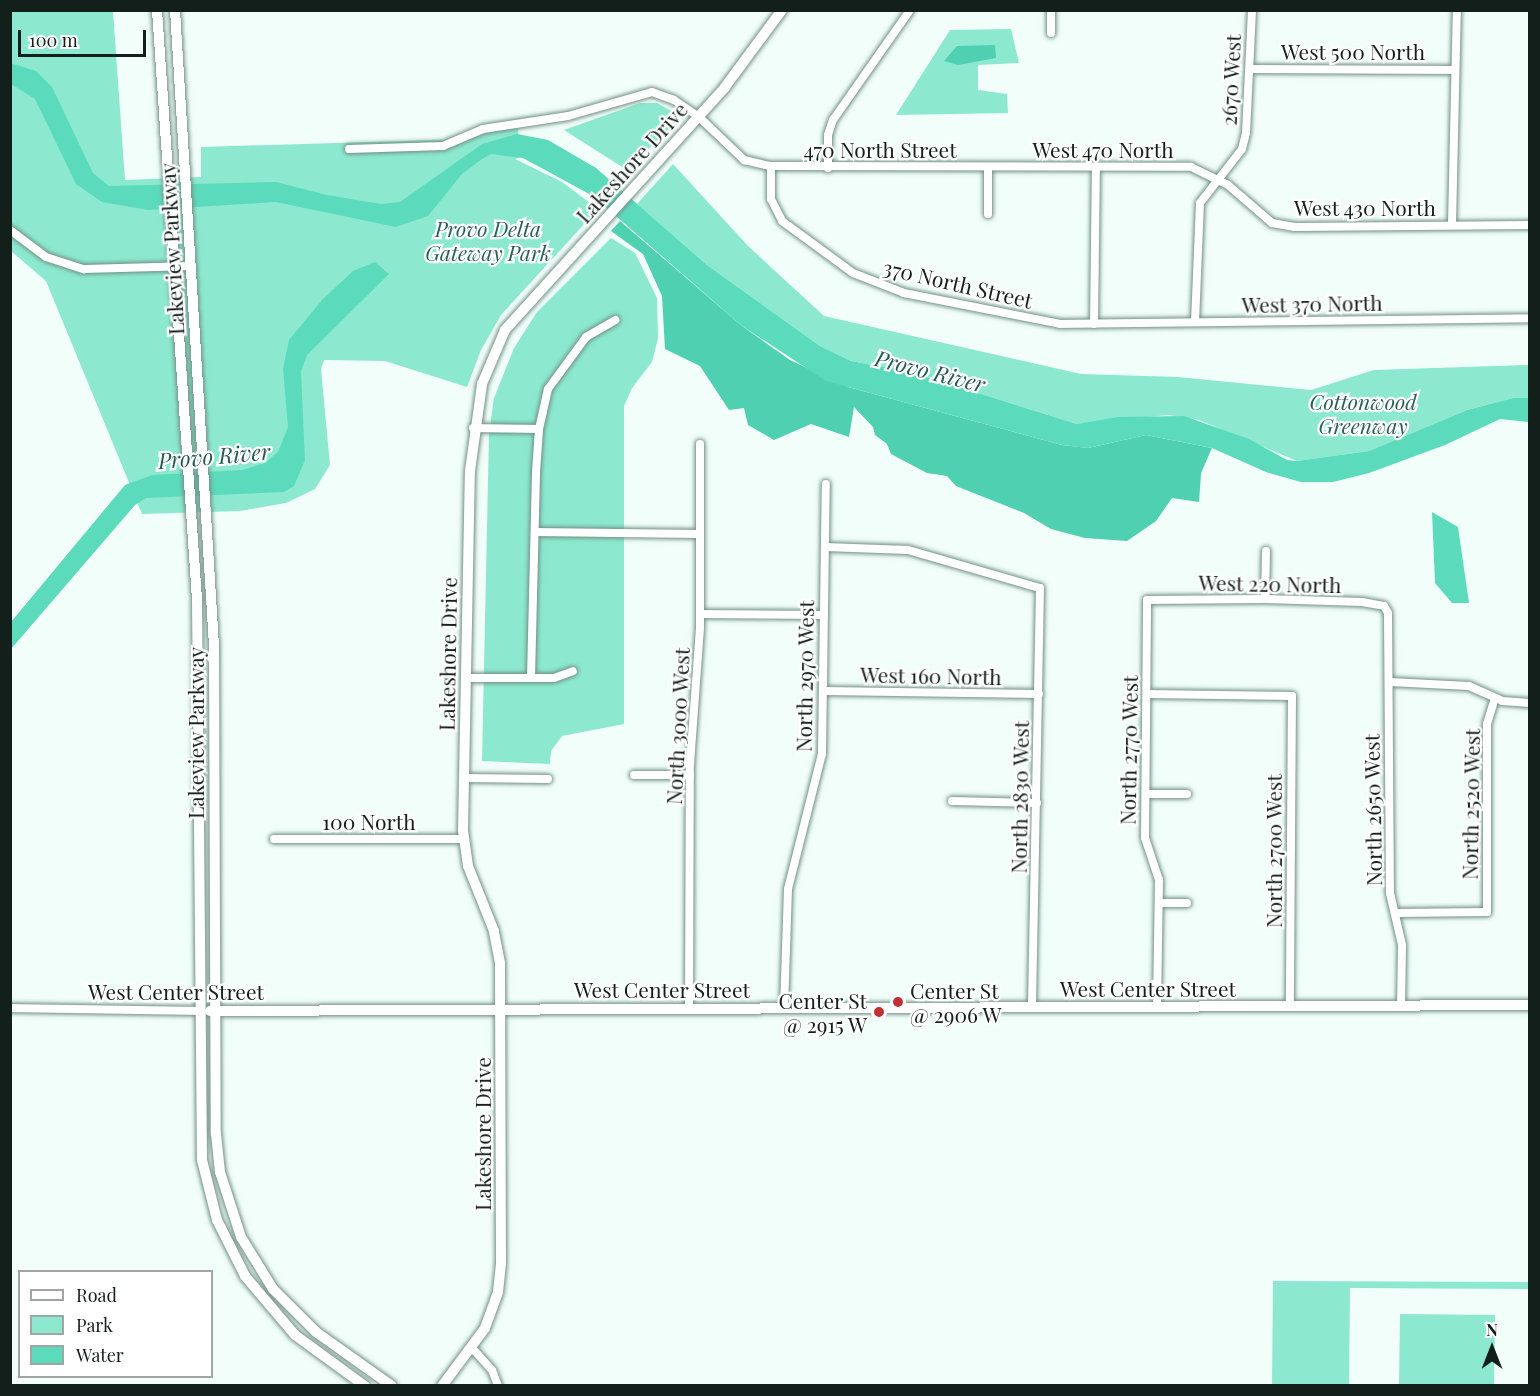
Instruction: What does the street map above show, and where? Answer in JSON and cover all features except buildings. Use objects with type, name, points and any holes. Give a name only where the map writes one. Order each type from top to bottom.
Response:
[{"type":"street","name":"Lakeview Parkway","points":[[157,10],[193,520],[202,1160],[223,1235],[245,1276],[279,1319],[307,1345],[365,1386]]},
{"type":"street","name":"Lakeview Parkway","points":[[175,10],[215,667],[217,1153],[224,1191],[241,1237],[264,1277],[294,1312],[392,1386]]},
{"type":"street","name":"Lakeshore Drive","points":[[442,1386],[473,1349],[491,1316],[501,1272],[501,1010],[497,942],[468,866],[463,839],[473,428],[482,384],[505,330],[738,71],[782,10]]},
{"type":"street","points":[[828,168],[828,135],[833,120],[910,10]]},
{"type":"street","points":[[1051,10],[1051,33]]},
{"type":"street","name":"2670 West","points":[[1194,322],[1196,220],[1200,202],[1216,178],[1242,149],[1249,116],[1252,10]]},
{"type":"street","points":[[1452,224],[1457,10]]},
{"type":"street","name":"West 500 North","points":[[1250,69],[1455,70]]},
{"type":"street","points":[[349,148],[442,146],[483,129],[576,114],[652,92],[674,100],[698,116],[744,160],[771,166]]},
{"type":"street","name":"470 North Street","points":[[771,166],[988,167]]},
{"type":"street","name":"370 North Street","points":[[771,166],[771,199],[782,221],[853,273],[878,286],[1060,324],[1094,324]]},
{"type":"street","points":[[988,167],[988,214]]},
{"type":"street","name":"West 470 North","points":[[988,167],[1191,167],[1216,178]]},
{"type":"street","points":[[1094,324],[1096,167]]},
{"type":"street","name":"West 430 North","points":[[1216,178],[1272,223],[1295,227],[1530,225]]},
{"type":"street","points":[[10,230],[37,252],[74,267],[103,271],[192,266]]},
{"type":"street","name":"West 370 North","points":[[1094,324],[1530,318]]},
{"type":"street","points":[[531,678],[539,429],[548,389],[586,338],[615,320]]},
{"type":"street","points":[[473,428],[539,429]]},
{"type":"street","name":"North 3000 West","points":[[689,1009],[690,775],[700,614],[700,444]]},
{"type":"street","name":"North 2970 West","points":[[784,1009],[785,908],[822,754],[826,484]]},
{"type":"street","points":[[535,532],[699,534]]},
{"type":"street","name":"North 2830 West","points":[[825,547],[908,550],[1040,588],[1032,1008]]},
{"type":"street","points":[[1265,599],[1266,551]]},
{"type":"street","name":"West 220 North","points":[[1147,600],[1265,599],[1362,602],[1384,606],[1388,613]]},
{"type":"street","name":"North 2770 West","points":[[1147,600],[1145,838],[1159,880],[1157,1007]]},
{"type":"street","name":"North 2650 West","points":[[1388,613],[1390,893],[1402,945],[1401,1006]]},
{"type":"street","points":[[700,614],[824,615]]},
{"type":"street","points":[[466,678],[554,678],[573,671]]},
{"type":"street","points":[[1390,682],[1469,686],[1495,698],[1530,703]]},
{"type":"street","name":"West 160 North","points":[[824,691],[1039,694]]},
{"type":"street","name":"North 2700 West","points":[[1147,694],[1292,696],[1290,1007]]},
{"type":"street","name":"North 2520 West","points":[[1396,913],[1487,912],[1487,724],[1495,698]]},
{"type":"street","points":[[634,775],[690,775]]},
{"type":"street","points":[[464,778],[548,779]]},
{"type":"street","points":[[1146,794],[1187,794]]},
{"type":"street","points":[[952,801],[1037,802]]},
{"type":"street","name":"100 North","points":[[274,838],[463,839]]},
{"type":"street","points":[[1159,903],[1187,903]]},
{"type":"street","name":"West Center Street","points":[[10,1008],[215,1011],[1530,1005]]},
{"type":"street","points":[[473,1349],[492,1370],[498,1386]]},
{"type":"green space","name":"Provo Delta Gateway Park","points":[[10,11],[113,11],[125,180],[201,177],[201,147],[466,139],[518,124],[519,158],[515,159],[562,182],[598,209],[501,315],[481,350],[467,387],[385,361],[324,360],[321,369],[330,465],[315,489],[286,503],[240,511],[142,514],[46,281],[11,251]]},
{"type":"green space","points":[[1011,29],[1019,63],[978,65],[978,90],[1007,94],[1008,113],[896,115],[950,30]]},
{"type":"green space","points":[[640,103],[657,103],[675,113],[674,124],[627,170],[564,130]]},
{"type":"green space","name":"Cottonwood Greenway","points":[[673,164],[748,246],[824,316],[1081,374],[1178,377],[1311,390],[1374,370],[1529,365],[1529,398],[1513,398],[1467,410],[1369,451],[1297,461],[1199,420],[1168,415],[1077,424],[911,372],[851,361],[820,346],[707,265],[637,204]]},
{"type":"green space","points":[[611,238],[635,253],[657,298],[658,338],[652,362],[632,388],[624,406],[624,724],[562,736],[551,751],[550,764],[482,761],[489,433],[494,398],[514,348],[537,312]]},
{"type":"green space","points":[[1273,1281],[1529,1282],[1529,1289],[1350,1288],[1349,1385],[1272,1386]]},
{"type":"green space","points":[[1400,1314],[1495,1315],[1494,1385],[1399,1385]]},
{"type":"shaded area","points":[[995,45],[996,58],[958,65],[944,61],[957,46]]},
{"type":"shaded area","points":[[620,221],[742,326],[790,360],[848,387],[1062,445],[1088,448],[1146,435],[1212,448],[1201,473],[1199,502],[1172,498],[1156,521],[1127,541],[1085,538],[1051,529],[1024,513],[956,486],[947,476],[927,473],[891,454],[887,444],[875,435],[873,427],[854,407],[849,437],[811,424],[774,440],[748,425],[744,408],[729,410],[700,366],[665,349],[662,296],[643,254],[611,231]]},
{"type":"water","points":[[10,63],[36,71],[52,87],[93,173],[109,186],[276,182],[327,195],[381,204],[400,202],[482,144],[517,134],[548,140],[596,168],[707,265],[820,346],[851,361],[911,372],[1077,424],[1118,417],[1184,416],[1249,439],[1287,460],[1297,461],[1369,451],[1467,410],[1513,398],[1529,398],[1529,422],[1500,419],[1445,445],[1369,473],[1333,482],[1301,482],[1266,472],[1212,448],[1146,435],[1088,448],[1062,445],[826,381],[742,326],[593,196],[523,158],[491,154],[462,174],[428,216],[396,227],[276,202],[148,210],[102,202],[76,184],[35,99],[11,84]]},
{"type":"water","points":[[375,262],[389,274],[307,355],[301,371],[305,460],[294,486],[284,492],[146,498],[135,505],[11,649],[11,622],[125,485],[152,475],[242,470],[265,463],[278,452],[288,427],[283,369],[289,340],[322,300],[353,271]]},
{"type":"water","points":[[1432,512],[1458,527],[1469,603],[1452,603],[1435,583]]},
{"type":"place","name":"Center St @ 2906 W","points":[[898,1002]]},
{"type":"place","name":"Center St @ 2915 W","points":[[879,1012]]},
{"type":"water label","name":"Provo River","points":[[930,371]]},
{"type":"water label","name":"Provo River","points":[[214,456]]}]
